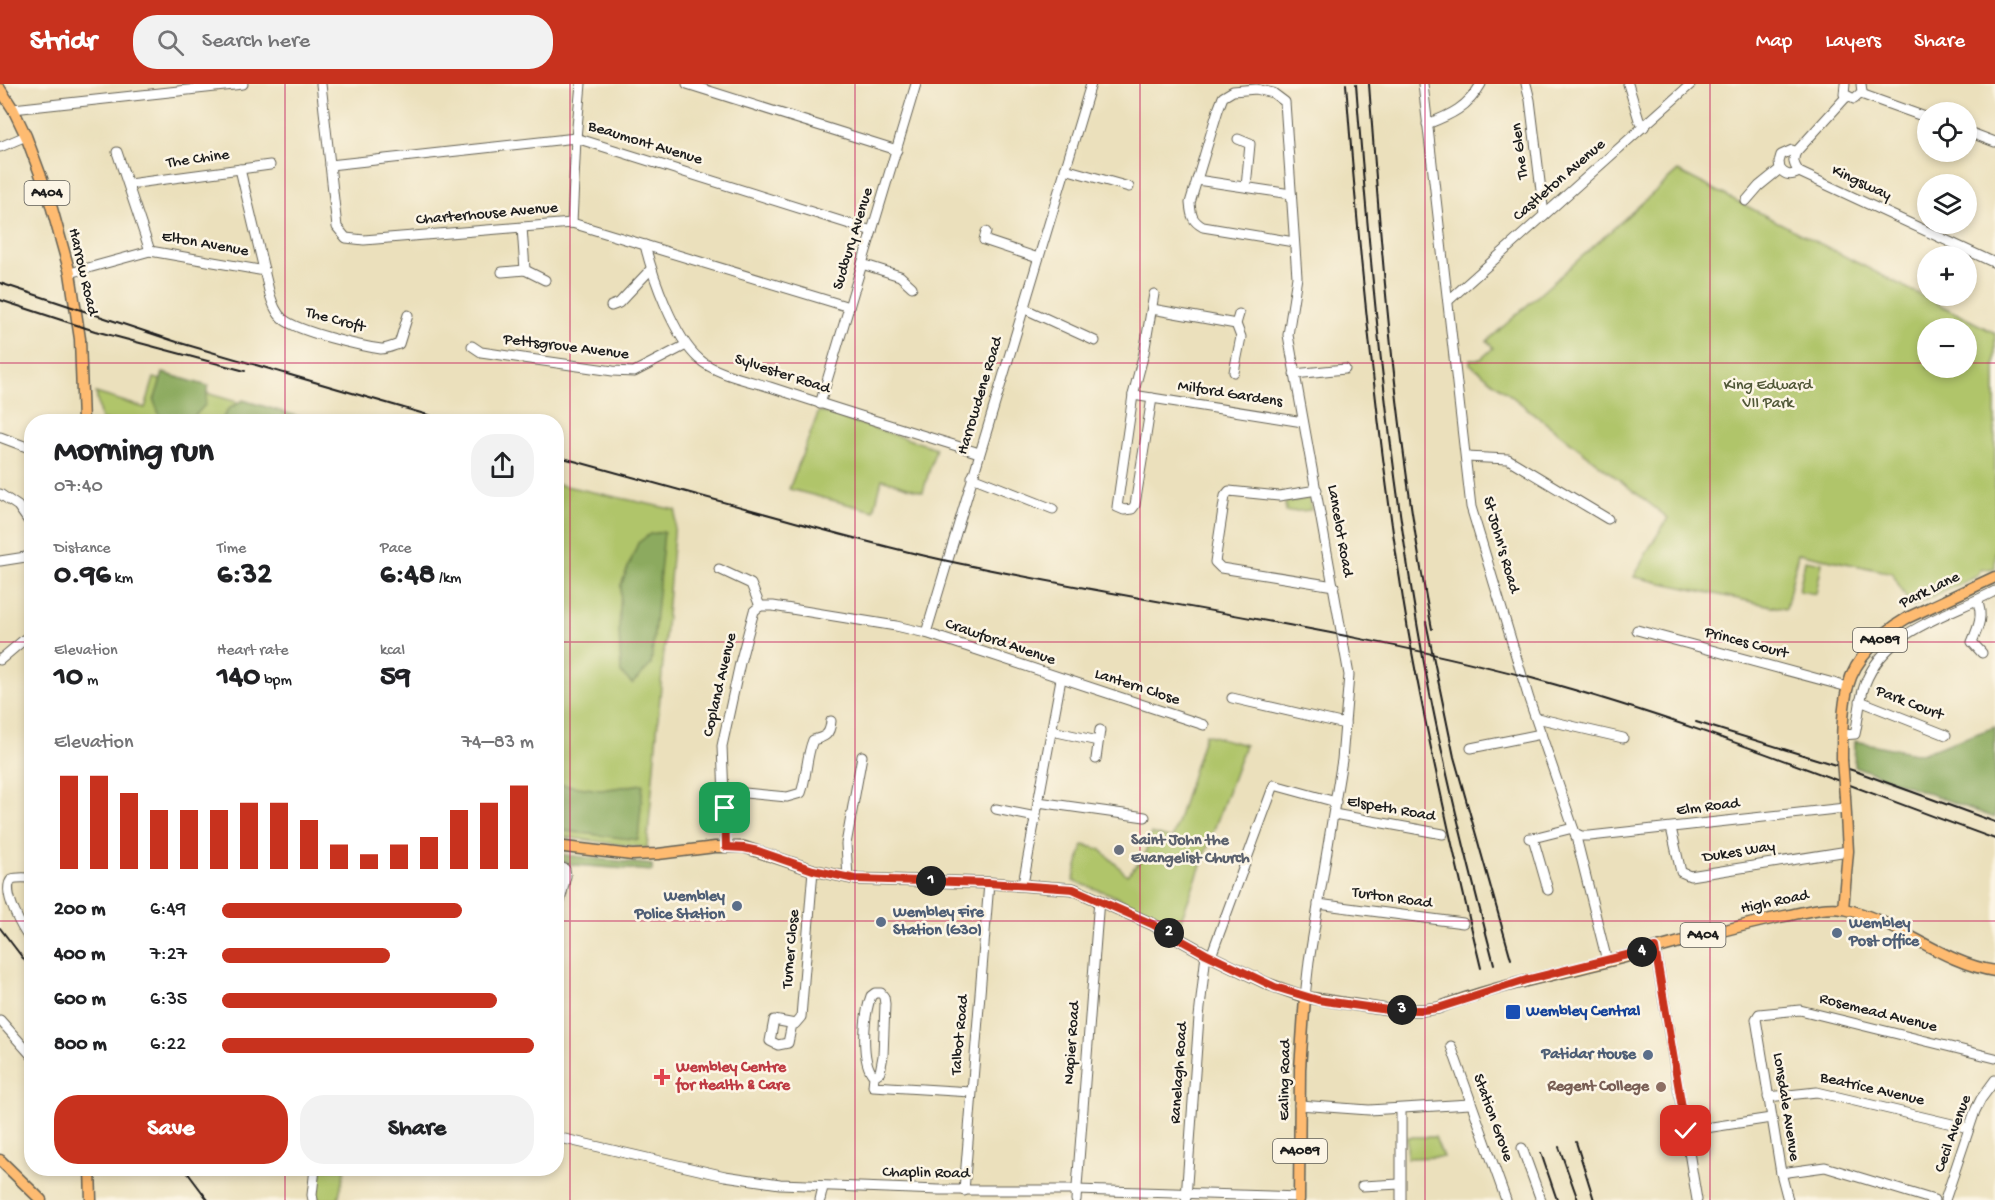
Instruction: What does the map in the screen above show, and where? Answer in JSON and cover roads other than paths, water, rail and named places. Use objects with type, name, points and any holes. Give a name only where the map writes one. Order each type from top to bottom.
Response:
[{"type":"main road","name":"Harrow Road","points":[[0,89],[26,136],[49,198],[70,273],[80,339],[84,414]]},
{"type":"main road","name":"Park Lane","points":[[1843,909],[1848,851],[1842,735],[1848,687],[1863,658],[1895,625],[1994,578]]},
{"type":"main road","name":"A404","points":[[564,847],[632,855],[726,847],[744,848],[813,870],[848,878],[1023,884],[1073,889],[1099,899]]},
{"type":"main road","name":"High Road","points":[[1099,899],[1275,987],[1305,997],[1358,1006],[1412,1010],[1438,1008],[1751,922],[1818,909],[1843,909]]},
{"type":"main road","name":"A404","points":[[1843,909],[1875,920],[1962,961],[1995,971]]},
{"type":"main road","name":"Ealing Road","points":[[1299,1199],[1299,1105],[1305,997]]},
{"type":"main road","points":[[0,1160],[41,1200]]},
{"type":"main road","points":[[90,1176],[91,1200]]},
{"type":"street","points":[[13,109],[243,84]]},
{"type":"street","name":"Charterhouse Avenue","points":[[321,84],[337,227],[346,238],[364,240],[572,224],[849,307]]},
{"type":"street","points":[[572,224],[581,84]]},
{"type":"street","points":[[687,84],[897,150]]},
{"type":"street","name":"Sudbury Avenue","points":[[820,404],[916,84]]},
{"type":"street","name":"Harrowdene Road","points":[[926,633],[1091,84]]},
{"type":"street","name":"St John's Road","points":[[1423,84],[1471,507],[1529,699],[1574,831],[1607,961]]},
{"type":"street","points":[[1427,124],[1452,115],[1466,104],[1481,84]]},
{"type":"street","name":"The Glen","points":[[1526,84],[1544,215]]},
{"type":"street","points":[[1628,84],[1639,120],[1644,128]]},
{"type":"street","name":"Castleton Avenue","points":[[1448,301],[1691,84]]},
{"type":"street","points":[[1845,84],[1843,91],[1854,99],[1861,89],[1917,113]]},
{"type":"street","points":[[1256,86],[1233,91],[1223,96],[1190,203],[1191,216],[1195,223],[1203,227],[1294,242]]},
{"type":"street","name":"Lancelot Road","points":[[1256,86],[1273,93],[1285,102],[1297,277],[1288,335],[1348,675],[1336,802],[1305,997]]},
{"type":"street","points":[[1799,172],[1794,166],[1796,152],[1847,96]]},
{"type":"street","points":[[0,147],[26,136]]},
{"type":"street","points":[[1977,136],[1995,142]]},
{"type":"street","name":"Beaumont Avenue","points":[[330,165],[576,138],[872,231]]},
{"type":"street","points":[[1238,139],[1250,144],[1246,188]]},
{"type":"street","points":[[1746,201],[1759,186],[1780,170],[1781,155],[1792,150],[1796,152]]},
{"type":"street","points":[[117,152],[150,251]]},
{"type":"street","name":"The Chine","points":[[129,184],[270,165]]},
{"type":"street","name":"The Croft","points":[[240,169],[275,309],[282,318],[292,325],[341,340],[383,349],[399,344],[408,315]]},
{"type":"street","points":[[1065,169],[1129,187]]},
{"type":"street","name":"Kingsway","points":[[1780,170],[1791,176],[1799,172],[1995,263]]},
{"type":"street","points":[[1197,180],[1292,194]]},
{"type":"street","points":[[522,227],[525,270]]},
{"type":"street","points":[[984,239],[1038,258]]},
{"type":"street","name":"Sylvester Road","points":[[645,245],[651,269],[675,327],[698,359],[718,370],[979,453]]},
{"type":"street","name":"Elton Avenue","points":[[70,273],[150,251],[265,272]]},
{"type":"street","points":[[862,264],[900,276],[912,287]]},
{"type":"street","points":[[611,306],[619,303],[651,269]]},
{"type":"street","points":[[502,272],[525,270],[545,280]]},
{"type":"street","name":"Milford Gardens","points":[[1152,398],[1136,504],[1132,509],[1124,510],[1117,507],[1133,395],[1144,353],[1154,294]]},
{"type":"street","points":[[1023,308],[1095,341]]},
{"type":"street","points":[[1152,309],[1236,324]]},
{"type":"street","points":[[1234,372],[1241,337],[1236,324],[1239,314]]},
{"type":"street","name":"Pettsgrove Avenue","points":[[472,346],[481,352],[634,372],[686,345]]},
{"type":"street","points":[[1294,374],[1345,369]]},
{"type":"street","name":"Milford Gardens","points":[[1133,395],[1303,422]]},
{"type":"street","points":[[0,437],[24,446]]},
{"type":"street","points":[[1466,457],[1508,459],[1608,519]]},
{"type":"street","points":[[972,477],[1053,509]]},
{"type":"street","points":[[1317,490],[1279,496],[1229,491],[1226,496],[1215,562],[1221,568],[1334,586]]},
{"type":"street","points":[[0,494],[18,506],[24,515]]},
{"type":"street","points":[[0,561],[24,556]]},
{"type":"street","points":[[719,569],[751,584],[760,606]]},
{"type":"street","name":"Park Lane","points":[[1842,735],[1855,734],[1860,701],[1866,682],[1888,648],[1918,627],[1995,591]]},
{"type":"street","points":[[1977,601],[1981,608],[1980,622],[1972,642],[1982,653]]},
{"type":"street","name":"Crawford Avenue","points":[[760,606],[773,606],[926,633],[1061,679],[1023,884]]},
{"type":"street","name":"Copland Avenue","points":[[726,847],[722,746],[751,622],[754,611],[760,606]]},
{"type":"street","name":"Princes Court","points":[[1637,630],[1848,687]]},
{"type":"street","points":[[0,660],[24,640]]},
{"type":"street","name":"Lantern Close","points":[[1061,679],[1204,725]]},
{"type":"street","points":[[1232,698],[1345,724]]},
{"type":"street","name":"Park Court","points":[[1860,701],[1946,735]]},
{"type":"street","points":[[1537,718],[1623,738]]},
{"type":"street","points":[[724,791],[787,798],[801,793],[813,740],[825,737],[830,731],[831,721]]},
{"type":"street","points":[[1096,759],[1100,730]]},
{"type":"street","points":[[1052,731],[1098,741]]},
{"type":"street","points":[[1471,748],[1541,734]]},
{"type":"street","points":[[848,878],[846,844],[862,756]]},
{"type":"street","name":"Ranelagh Road","points":[[1186,1197],[1202,989],[1209,955],[1274,785],[1336,802]]},
{"type":"street","points":[[1038,802],[1145,818]]},
{"type":"street","name":"Elm Road","points":[[1548,890],[1531,838],[1574,831],[1581,836],[1590,836],[1671,828],[1845,802]]},
{"type":"street","points":[[996,809],[1036,817]]},
{"type":"street","name":"Elspeth Road","points":[[1334,814],[1443,834]]},
{"type":"street","name":"Dukes Way","points":[[1671,828],[1682,872],[1690,876],[1848,851]]},
{"type":"street","name":"Turner Close","points":[[792,1024],[795,1024],[801,1017],[813,870]]},
{"type":"street","points":[[24,878],[12,879],[9,882],[4,891],[4,901],[8,911],[24,932]]},
{"type":"street","name":"Talbot Road","points":[[964,1191],[988,883]]},
{"type":"street","name":"Napier Road","points":[[1076,1195],[1099,899]]},
{"type":"street","name":"Turton Road","points":[[1318,904],[1463,923]]},
{"type":"street","points":[[1655,948],[1697,1200]]},
{"type":"street","points":[[881,993],[885,1004],[883,1056],[880,1072],[873,1081],[868,1070],[866,1023],[871,996],[881,993]]},
{"type":"street","name":"Rosemead Avenue","points":[[1756,1019],[1759,1014],[1800,1010],[1995,1058]]},
{"type":"street","name":"Lonsdale Avenue","points":[[1756,1019],[1781,1173],[1788,1200]]},
{"type":"street","points":[[0,1020],[24,1047]]},
{"type":"street","name":"Station Grove","points":[[1450,1046],[1506,1200]]},
{"type":"street","name":"Cecil Avenue","points":[[1945,1200],[1981,1099],[1995,1080]]},
{"type":"street","points":[[873,1081],[971,1092]]},
{"type":"street","name":"Beatrice Avenue","points":[[1768,1097],[1817,1092],[1969,1128]]},
{"type":"street","points":[[1299,1105],[1401,1109],[1470,1104]]},
{"type":"street","points":[[1401,1109],[1401,1200]]},
{"type":"street","points":[[1686,1131],[1772,1118]]},
{"type":"street","name":"Chaplin Road","points":[[564,1139],[725,1176],[780,1184],[1076,1195],[1299,1199]]},
{"type":"street","points":[[1522,1148],[1540,1200]]},
{"type":"street","points":[[1781,1173],[1825,1167],[1934,1200]]},
{"type":"street","points":[[313,1200],[314,1176]]},
{"type":"street","points":[[1362,1186],[1400,1184]]},
{"type":"street","points":[[820,1200],[823,1187]]},
{"type":"street","points":[[877,1188],[877,1200]]},
{"type":"railway","points":[[1346,84],[1371,358],[1397,562],[1433,758],[1481,968]]},
{"type":"railway","points":[[1356,84],[1388,425],[1407,561],[1443,755],[1494,964]]},
{"type":"railway","points":[[1369,84],[1392,358],[1409,494],[1432,629]]},
{"type":"railway","points":[[0,283],[177,342],[424,414]]},
{"type":"railway","points":[[0,300],[95,331],[245,371]]},
{"type":"railway","points":[[564,458],[896,549],[1034,578],[1321,631],[1464,661],[1535,679],[1652,714],[1995,839]]},
{"type":"railway","points":[[1426,622],[1454,757],[1511,959]]},
{"type":"railway","points":[[1696,722],[1855,771],[1995,822]]},
{"type":"railway","points":[[0,928],[24,960]]},
{"type":"railway","points":[[1576,1142],[1594,1200]]},
{"type":"railway","points":[[1559,1147],[1578,1200]]},
{"type":"railway","points":[[1541,1153],[1557,1200]]},
{"type":"railway","points":[[190,1176],[208,1200]]},
{"type":"place","name":"Saint John the Evangelist Church","points":[[1119,850]]},
{"type":"place","name":"Wembley Police Station","points":[[737,906]]},
{"type":"place","name":"Wembley Fire Station (G30)","points":[[881,922]]},
{"type":"place","name":"Wembley Post Office","points":[[1837,933]]},
{"type":"place","name":"Wembley Central","points":[[1513,1012]]},
{"type":"place","name":"Patidar House","points":[[1648,1055]]},
{"type":"place","name":"Wembley Centre for Health & Care","points":[[662,1077]]},
{"type":"place","name":"Regent College","points":[[1661,1087]]},
{"type":"park label","name":"King Edward VII Park","points":[[1768,395]]}]
